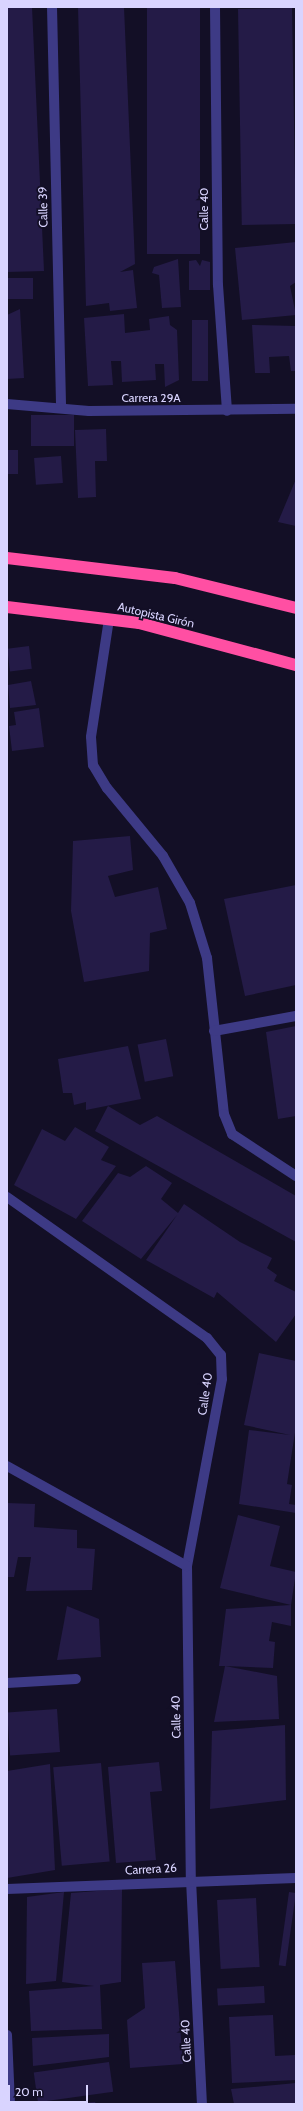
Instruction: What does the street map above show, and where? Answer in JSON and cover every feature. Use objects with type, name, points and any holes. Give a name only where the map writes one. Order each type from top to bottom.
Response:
[{"type":"highway","points":[[7,558],[176,578],[296,608]]},
{"type":"highway","name":"Autopista Girón","points":[[7,607],[139,623],[296,665]]},
{"type":"highway","points":[[277,660],[296,668]]},
{"type":"street","name":"Calle 39","points":[[52,7],[61,407]]},
{"type":"street","name":"Calle 40","points":[[215,7],[218,285],[227,411]]},
{"type":"street","name":"Carrera 29A","points":[[7,404],[61,407],[89,411],[227,411],[296,409]]},
{"type":"street","points":[[109,619],[91,737],[93,765],[107,788],[163,856],[190,902],[207,958],[224,1114],[232,1134],[296,1176]]},
{"type":"street","points":[[214,1031],[296,1016]]},
{"type":"street","name":"Calle 40","points":[[7,1196],[207,1338],[221,1355],[222,1380],[187,1566],[191,1880],[202,2104]]},
{"type":"street","points":[[7,1466],[187,1566]]},
{"type":"street","points":[[7,1683],[76,1679]]},
{"type":"street","name":"Carrera 26","points":[[7,1889],[191,1880],[296,1878]]},
{"type":"street","points":[[7,2035],[10,2104]]},
{"type":"building","points":[[7,7],[32,7],[44,271],[7,272]]},
{"type":"building","points":[[78,7],[124,7],[135,264],[120,272],[133,270],[137,308],[110,311],[109,303],[86,306]]},
{"type":"building","points":[[147,7],[200,7],[200,254],[147,254]]},
{"type":"building","points":[[292,8],[296,224],[242,225],[238,9]]},
{"type":"building","points":[[296,242],[296,282],[290,286],[296,315],[242,320],[235,248]]},
{"type":"building","points":[[178,259],[181,307],[162,308],[159,275],[152,273],[154,267]]},
{"type":"building","points":[[196,260],[200,266],[202,260],[210,262],[210,290],[189,290],[189,261]]},
{"type":"building","points":[[7,278],[33,278],[33,299],[7,299]]},
{"type":"building","points":[[20,309],[24,378],[7,379],[7,315]]},
{"type":"building","points":[[124,314],[125,333],[150,330],[149,319],[169,316],[170,325],[177,330],[179,380],[165,387],[164,364],[155,364],[156,380],[122,382],[121,361],[111,361],[113,385],[88,386],[84,318]]},
{"type":"building","points":[[192,320],[208,320],[208,381],[192,381]]},
{"type":"building","points":[[252,325],[296,326],[296,371],[291,371],[289,356],[269,357],[270,373],[255,373]]},
{"type":"building","points":[[31,415],[74,415],[74,446],[31,446]]},
{"type":"building","points":[[106,429],[107,461],[95,461],[96,497],[78,498],[75,430]]},
{"type":"building","points":[[7,450],[18,450],[18,474],[7,474]]},
{"type":"building","points":[[61,456],[63,483],[36,485],[34,458]]},
{"type":"building","points":[[296,479],[296,526],[278,522]]},
{"type":"building","points":[[29,646],[32,669],[10,672],[7,649]]},
{"type":"building","points":[[31,681],[36,705],[10,708],[8,685]]},
{"type":"building","points":[[39,708],[44,747],[12,751],[9,726],[16,725],[14,712]]},
{"type":"building","points":[[130,836],[133,870],[108,876],[115,897],[158,887],[167,929],[150,933],[149,971],[84,982],[71,911],[73,841]]},
{"type":"building","points":[[296,885],[296,985],[245,996],[224,899]]},
{"type":"building","points":[[296,1026],[296,1116],[278,1119],[266,1032]]},
{"type":"building","points":[[166,1039],[173,1076],[145,1082],[138,1045]]},
{"type":"building","points":[[128,1046],[141,1099],[86,1110],[86,1102],[74,1105],[72,1093],[63,1093],[58,1059]]},
{"type":"building","points":[[108,1106],[140,1125],[157,1116],[296,1196],[296,1242],[95,1131]]},
{"type":"building","points":[[75,1127],[109,1147],[101,1160],[116,1166],[76,1219],[14,1185],[42,1129],[65,1141]]},
{"type":"building","points":[[146,1166],[172,1183],[161,1199],[178,1213],[184,1204],[240,1242],[272,1258],[267,1268],[277,1275],[274,1281],[296,1292],[296,1314],[276,1342],[217,1292],[214,1298],[146,1260],[177,1215],[141,1259],[82,1221],[118,1173],[130,1177]]},
{"type":"building","points":[[259,1353],[296,1361],[296,1426],[287,1484],[292,1485],[289,1504],[296,1505],[296,1513],[239,1504],[249,1430],[290,1435],[244,1425]]},
{"type":"building","points":[[7,1503],[35,1504],[34,1527],[77,1530],[77,1548],[95,1549],[92,1590],[26,1591],[31,1557],[18,1557],[14,1577],[7,1577]]},
{"type":"building","points":[[238,1515],[280,1526],[270,1566],[296,1572],[291,1605],[220,1588]]},
{"type":"building","points":[[291,1605],[291,1626],[272,1622],[269,1641],[275,1642],[273,1668],[219,1666],[226,1609]]},
{"type":"building","points":[[67,1606],[99,1619],[101,1657],[57,1660]]},
{"type":"building","points":[[225,1666],[277,1676],[279,1719],[214,1722]]},
{"type":"building","points":[[57,1709],[60,1752],[10,1755],[7,1712]]},
{"type":"building","points":[[285,1725],[286,1800],[210,1809],[212,1731]]},
{"type":"building","points":[[159,1762],[162,1791],[150,1792],[156,1860],[116,1863],[108,1767]]},
{"type":"building","points":[[101,1763],[110,1862],[62,1866],[53,1767]]},
{"type":"building","points":[[50,1764],[55,1870],[7,1878],[7,1771]]},
{"type":"building","points":[[122,1889],[121,1982],[100,1985],[102,2029],[31,2031],[29,1991],[94,1986],[62,1982],[71,1893]]},
{"type":"building","points":[[64,1892],[56,1981],[26,1984],[27,1897]]},
{"type":"building","points":[[289,1892],[296,1893],[286,1966],[279,1965]]},
{"type":"building","points":[[256,1898],[260,1967],[221,1969],[217,1900]]},
{"type":"building","points":[[175,1961],[183,2064],[130,2068],[127,2020],[145,2008],[142,1963]]},
{"type":"building","points":[[264,1986],[265,2003],[218,2005],[217,1988]]},
{"type":"building","points":[[273,2015],[275,2056],[295,2055],[296,2080],[232,2083],[229,2017]]},
{"type":"building","points":[[109,2034],[109,2057],[33,2066],[32,2038]]},
{"type":"building","points":[[109,2062],[113,2092],[38,2102],[34,2073]]},
{"type":"building","points":[[296,2083],[296,2104],[234,2104],[231,2089]]},
{"type":"building","points":[[95,2102],[96,2104],[79,2103]]}]
